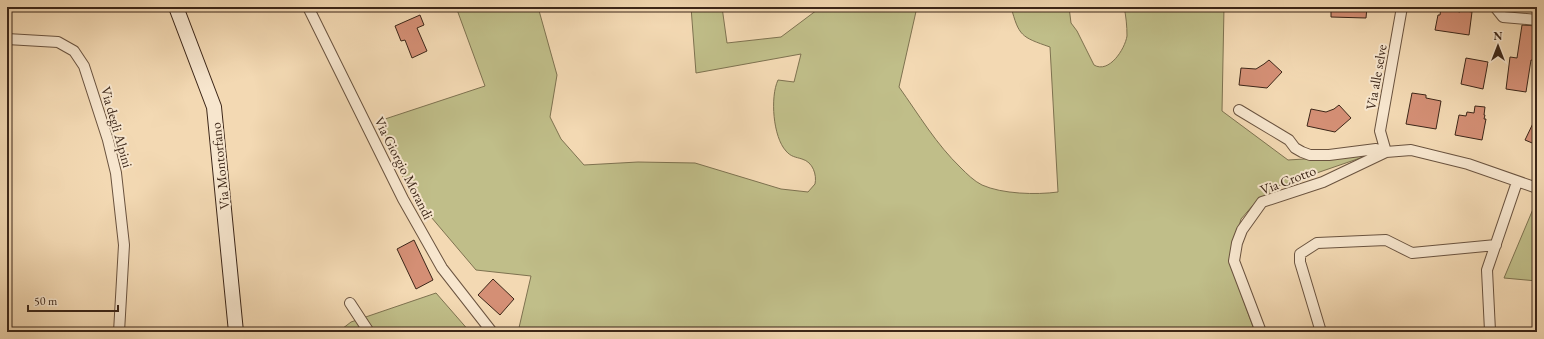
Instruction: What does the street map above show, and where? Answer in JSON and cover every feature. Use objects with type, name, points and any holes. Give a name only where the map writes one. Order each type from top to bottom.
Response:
[{"type":"street","name":"Via Montorfano","points":[[176,7],[214,107],[236,332]]},
{"type":"street","name":"Via Giorgio Morandi","points":[[308,7],[403,199],[442,268],[492,332]]},
{"type":"street","name":"Via alle selve","points":[[1386,152],[1380,131],[1402,7]]},
{"type":"street","points":[[1495,7],[1503,17],[1537,20]]},
{"type":"street","name":"Via degli Alpini","points":[[7,39],[58,42],[74,51],[84,66],[108,140],[116,173],[124,245],[119,332]]},
{"type":"street","points":[[1239,110],[1288,140],[1295,148],[1302,152],[1329,155],[1376,149],[1386,152],[1411,150],[1468,164],[1537,188]]},
{"type":"street","name":"Via Crotto","points":[[1261,332],[1234,261],[1237,243],[1242,230],[1262,202],[1323,182],[1386,152]]},
{"type":"street","points":[[1490,331],[1488,270],[1517,182]]},
{"type":"street","points":[[1321,332],[1300,262],[1300,254],[1317,243],[1386,240],[1412,253],[1496,245]]},
{"type":"street","points":[[350,303],[369,332]]},
{"type":"shaded area","points":[[456,7],[538,7],[557,75],[550,117],[561,139],[584,165],[638,162],[695,163],[781,189],[808,192],[815,184],[815,173],[809,163],[790,154],[782,145],[778,136],[774,117],[774,96],[778,80],[794,82],[801,54],[696,73],[691,7],[722,7],[727,43],[781,37],[821,7],[917,7],[899,87],[928,129],[952,159],[973,179],[982,185],[999,190],[1009,192],[1040,193],[1058,192],[1050,47],[1027,38],[1019,30],[1011,7],[1069,7],[1071,23],[1077,31],[1094,65],[1100,67],[1111,63],[1115,59],[1126,41],[1127,29],[1124,7],[1224,7],[1222,111],[1288,160],[1369,155],[1276,187],[1254,204],[1241,219],[1230,258],[1233,272],[1255,332],[518,332],[531,276],[476,270],[409,191],[379,121],[485,86]]},
{"type":"shaded area","points":[[1536,202],[1537,281],[1504,278]]},
{"type":"shaded area","points":[[436,293],[470,332],[338,332],[351,322]]},
{"type":"building","points":[[1331,7],[1367,7],[1366,18],[1331,17]]},
{"type":"building","points":[[1441,8],[1460,12],[1460,10],[1472,12],[1469,35],[1435,30]]},
{"type":"building","points":[[420,15],[424,25],[417,28],[427,51],[412,58],[405,40],[401,41],[395,26]]},
{"type":"building","points":[[1522,25],[1537,26],[1537,61],[1531,60],[1526,92],[1506,89],[1510,57],[1517,58]]},
{"type":"building","points":[[1466,58],[1488,62],[1483,89],[1461,84]]},
{"type":"building","points":[[1269,60],[1282,72],[1267,88],[1239,85],[1241,68],[1256,69]]},
{"type":"building","points":[[1412,93],[1426,95],[1426,98],[1441,101],[1436,129],[1406,124]]},
{"type":"building","points":[[1339,105],[1351,118],[1335,132],[1307,126],[1311,109],[1326,112]]},
{"type":"building","points":[[1475,106],[1485,107],[1484,119],[1486,119],[1482,140],[1455,135],[1459,115],[1466,116],[1467,112],[1474,113]]},
{"type":"building","points":[[1537,115],[1537,145],[1525,140]]},
{"type":"building","points":[[414,240],[433,280],[416,289],[397,249]]},
{"type":"building","points":[[493,279],[514,299],[500,315],[478,295]]}]
